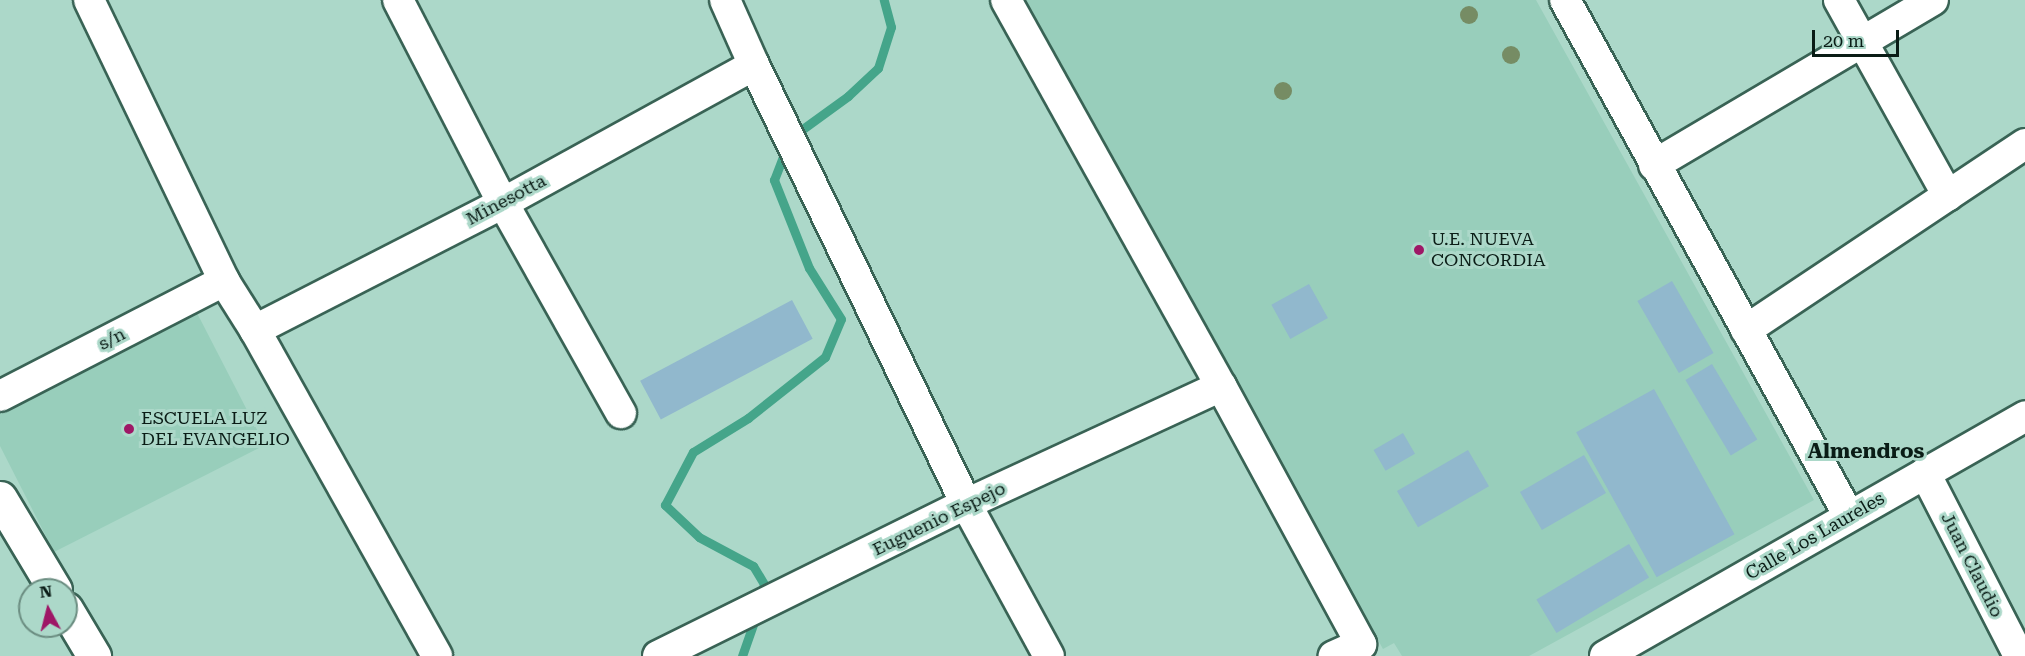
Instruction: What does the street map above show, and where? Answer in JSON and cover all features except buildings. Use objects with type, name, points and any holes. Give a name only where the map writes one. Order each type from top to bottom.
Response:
[{"type":"main road","points":[[0,498],[48,578]]},
{"type":"main road","points":[[78,629],[94,656]]},
{"type":"street","points":[[89,0],[224,281],[255,330],[437,656]]},
{"type":"street","points":[[398,0],[503,203],[621,413]]},
{"type":"street","points":[[725,0],[754,66],[966,504],[1049,656]]},
{"type":"street","points":[[1006,0],[1221,386],[1348,650]]},
{"type":"street","points":[[1565,0],[1849,516]]},
{"type":"street","points":[[1839,0],[1948,196]]},
{"type":"street","points":[[1654,165],[1933,0]]},
{"type":"street","name":"Minesotta","points":[[255,330],[503,203],[754,66]]},
{"type":"street","points":[[1746,330],[2025,144]]},
{"type":"street","name":"s/n","points":[[0,396],[224,281]]},
{"type":"street","name":"Euguenio Espejo","points":[[658,656],[966,504],[1221,386]]},
{"type":"street","name":"Calle Los Laureles","points":[[1605,656],[2025,416]]},
{"type":"street","name":"Juan Claudio","points":[[1925,473],[2019,656]]},
{"type":"shaded area","name":"U.E. NUEVA CONCORDIA","points":[[1023,0],[1536,0],[1814,500],[1529,656],[1402,656],[1394,643],[1383,649]]},
{"type":"shaded area","name":"ESCUELA LUZ DEL EVANGELIO","points":[[197,313],[265,445],[54,552],[0,446],[0,413]]},
{"type":"waterway","points":[[793,136],[848,96],[878,68],[891,27],[884,0]]},
{"type":"waterway","points":[[760,600],[764,584],[753,566],[699,537],[665,505],[693,452],[748,418],[825,357],[841,319],[809,268],[774,180],[786,148]]},
{"type":"waterway","points":[[742,656],[756,616]]},
{"type":"place","name":"U.E. NUEVA CONCORDIA","points":[[1419,250]]},
{"type":"place","name":"ESCUELA LUZ DEL EVANGELIO","points":[[129,429]]},
{"type":"district","name":"Almendros","points":[[1866,451]]}]
